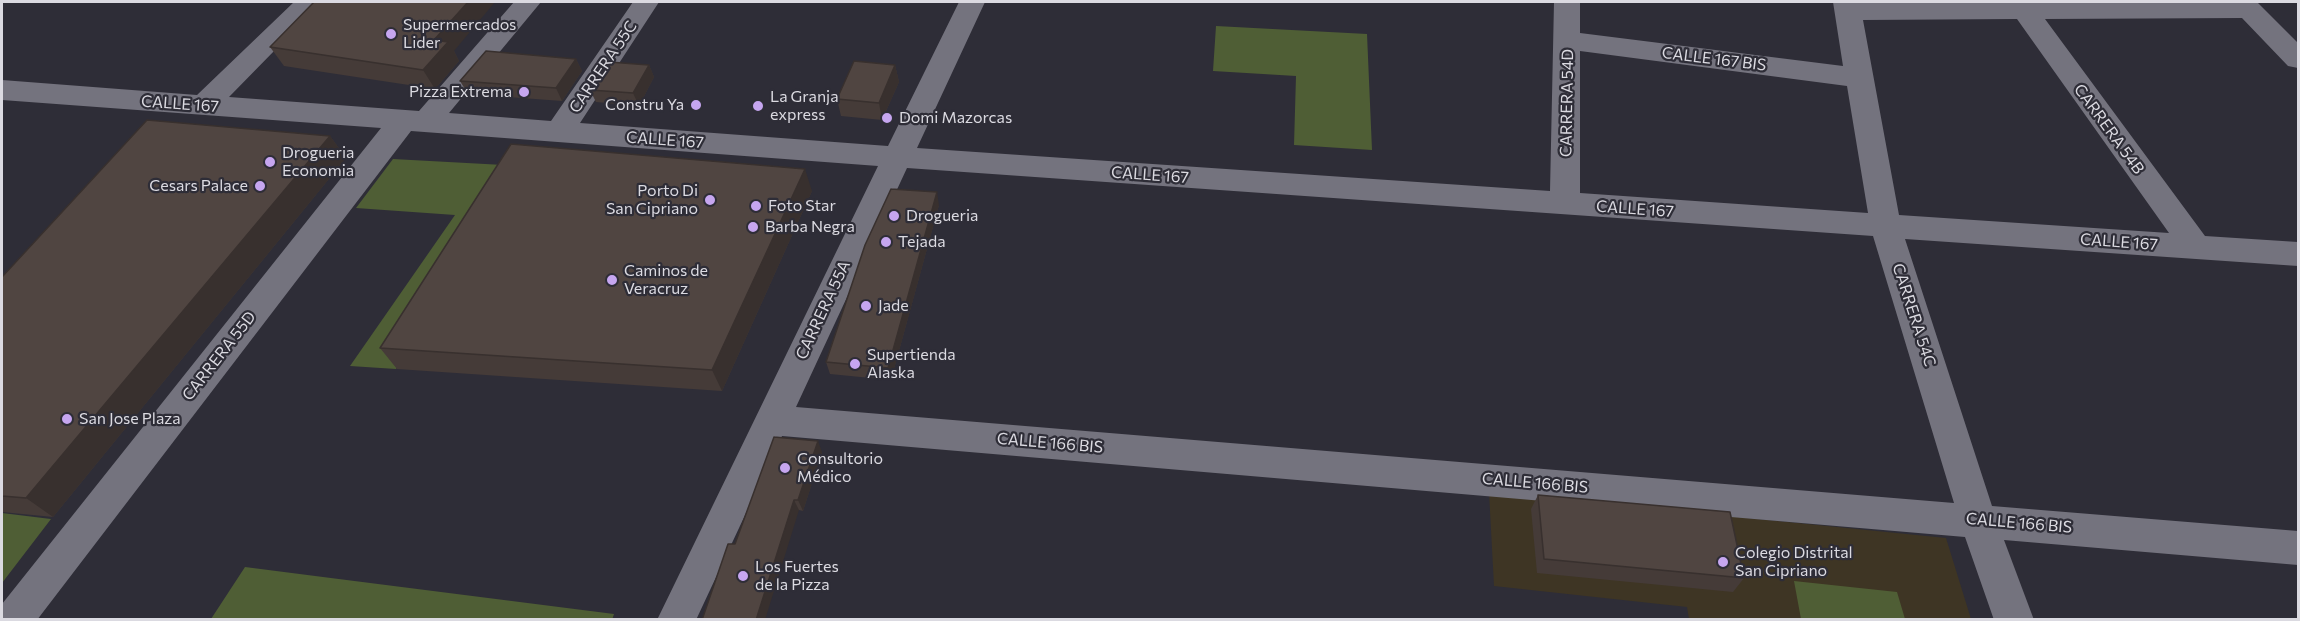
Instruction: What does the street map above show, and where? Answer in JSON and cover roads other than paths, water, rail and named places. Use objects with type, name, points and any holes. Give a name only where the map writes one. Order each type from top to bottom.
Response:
[{"type":"street","points":[[204,105],[309,2]]},
{"type":"street","name":"CARRERA 55D","points":[[13,620],[415,121],[528,2]]},
{"type":"street","name":"CARRERA 55C","points":[[560,132],[646,2]]},
{"type":"street","name":"CARRERA 55A","points":[[676,620],[972,2]]},
{"type":"street","name":"CARRERA 54D","points":[[1565,204],[1567,2]]},
{"type":"street","points":[[1847,7],[2024,10],[2246,5],[2298,59]]},
{"type":"street","name":"CARRERA 54C","points":[[1847,7],[1887,226],[1978,519],[2014,620]]},
{"type":"street","name":"CARRERA 54B","points":[[2024,10],[2196,247]]},
{"type":"street","name":"CALLE 167 BIS","points":[[1567,40],[1860,78]]},
{"type":"street","name":"CALLE 167","points":[[2,90],[896,157],[2298,254]]},
{"type":"street","name":"CALLE 166 BIS","points":[[771,420],[1978,519],[2298,548]]},
{"type":"place","name":"Supermercados Lider","points":[[391,34]]},
{"type":"place","name":"Pizza Extrema","points":[[524,92]]},
{"type":"place","name":"Constru Ya","points":[[696,105]]},
{"type":"place","name":"La Granja express","points":[[758,106]]},
{"type":"place","name":"Domi Mazorcas","points":[[887,118]]},
{"type":"place","name":"Drogueria Economia","points":[[270,162]]},
{"type":"place","name":"Cesars Palace","points":[[260,186]]},
{"type":"place","name":"Porto Di San Cipriano","points":[[710,200]]},
{"type":"place","name":"Foto Star","points":[[756,206]]},
{"type":"place","name":"Drogueria","points":[[894,216]]},
{"type":"place","name":"Barba Negra","points":[[753,227]]},
{"type":"place","name":"Tejada","points":[[886,242]]},
{"type":"place","name":"Caminos de Veracruz","points":[[612,280]]},
{"type":"place","name":"Jade","points":[[866,306]]},
{"type":"place","name":"Supertienda Alaska","points":[[855,364]]},
{"type":"place","name":"San Jose Plaza","points":[[67,419]]},
{"type":"place","name":"Consultorio Médico","points":[[785,468]]},
{"type":"place","name":"Colegio Distrital San Cipriano","points":[[1723,562]]},
{"type":"place","name":"Los Fuertes de la Pizza","points":[[743,576]]}]
